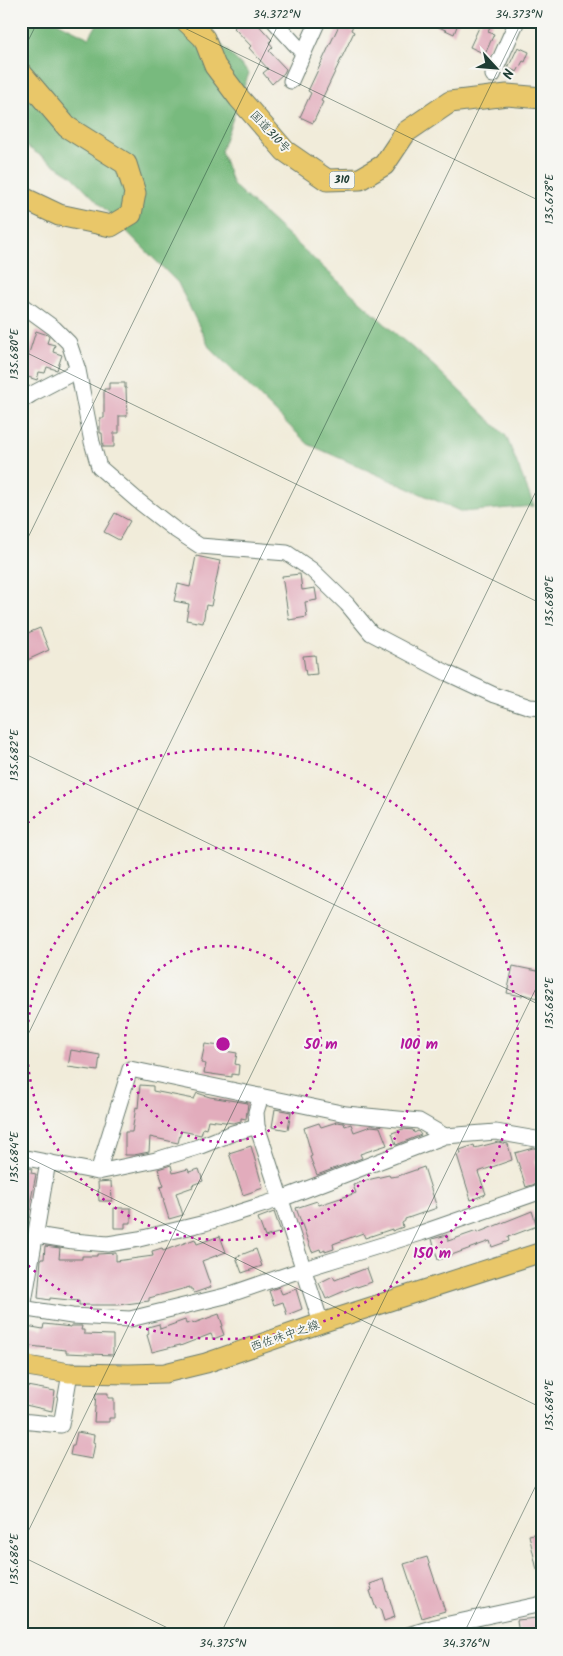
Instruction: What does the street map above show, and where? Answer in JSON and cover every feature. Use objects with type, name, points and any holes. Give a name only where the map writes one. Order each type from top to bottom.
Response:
[{"type":"highway","name":"国道310号","points":[[186,21],[204,38],[215,66],[239,98],[285,151],[327,180],[360,179],[384,164],[406,132],[450,102],[507,95],[542,98]]},
{"type":"highway","points":[[21,73],[67,127],[126,164],[135,193],[131,214],[111,226],[59,215],[21,196]]},
{"type":"main road","name":"西佐味中之線","points":[[21,1365],[70,1373],[165,1373],[206,1363],[321,1323],[542,1252]]},
{"type":"street","points":[[274,21],[303,53]]},
{"type":"street","points":[[291,81],[318,21]]},
{"type":"street","points":[[493,75],[517,21]]},
{"type":"street","points":[[21,304],[54,328],[69,343],[78,370],[92,442],[100,467],[137,500],[174,529],[200,546],[287,553],[312,570],[347,604],[371,633],[494,696],[530,707],[542,708]]},
{"type":"street","points":[[21,401],[78,370]]},
{"type":"street","points":[[98,1172],[130,1069],[346,1114],[419,1121],[445,1136]]},
{"type":"street","points":[[261,1096],[256,1112],[257,1126],[321,1323]]},
{"type":"street","points":[[21,1157],[98,1172],[156,1160],[257,1126]]},
{"type":"street","points":[[36,1235],[108,1244],[139,1239],[206,1223],[281,1200],[445,1136],[496,1132],[542,1140]]},
{"type":"street","points":[[48,1162],[22,1308],[72,1316],[130,1319],[225,1296],[304,1269],[421,1233],[542,1191]]},
{"type":"street","points":[[21,1421],[62,1425],[70,1373]]},
{"type":"street","points":[[408,1635],[436,1626],[542,1604]]},
{"type":"green space","points":[[21,21],[55,21],[89,38],[99,21],[198,21],[249,73],[221,151],[233,185],[396,334],[435,367],[506,436],[534,506],[462,512],[308,444],[209,347],[178,283],[71,175],[21,143]]},
{"type":"building","points":[[241,21],[255,21],[272,40],[269,42],[273,47],[269,51],[286,69],[272,84],[263,73],[268,69],[249,48],[251,46],[234,28]]},
{"type":"building","points":[[341,21],[355,21],[351,30],[354,32],[321,101],[323,102],[313,123],[300,117],[311,93],[308,91]]},
{"type":"building","points":[[426,21],[459,21],[454,34]]},
{"type":"building","points":[[482,21],[493,21],[488,32],[494,34],[485,54],[470,47]]},
{"type":"building","points":[[518,47],[529,52],[525,62],[523,61],[517,72],[508,68]]},
{"type":"building","points":[[36,331],[48,335],[47,343],[55,345],[53,352],[62,355],[57,370],[47,367],[45,373],[39,372],[37,380],[22,375]]},
{"type":"building","points":[[109,383],[125,383],[127,416],[119,416],[119,433],[114,433],[114,447],[103,447],[102,433],[100,433],[100,418],[104,418],[104,389],[109,389]]},
{"type":"building","points":[[115,513],[130,521],[119,540],[104,532]]},
{"type":"building","points":[[196,556],[220,561],[211,606],[206,605],[203,623],[186,620],[189,604],[174,601],[178,584],[190,587]]},
{"type":"building","points":[[300,574],[302,590],[315,588],[317,600],[305,602],[307,617],[289,620],[282,576]]},
{"type":"building","points":[[40,628],[49,650],[21,663],[21,631],[23,635]]},
{"type":"building","points":[[315,655],[317,674],[306,675],[303,656]]},
{"type":"building","points":[[513,966],[542,972],[542,999],[522,994],[522,996],[507,993]]},
{"type":"building","points":[[205,1044],[220,1046],[219,1050],[237,1053],[235,1064],[239,1065],[238,1075],[232,1074],[232,1077],[204,1073],[206,1064],[201,1063]]},
{"type":"building","points":[[71,1050],[100,1055],[98,1071],[68,1067]]},
{"type":"building","points":[[140,1085],[153,1086],[153,1091],[194,1099],[197,1093],[248,1103],[246,1119],[241,1118],[241,1121],[233,1123],[208,1120],[206,1129],[203,1128],[201,1135],[181,1131],[178,1143],[150,1137],[149,1152],[125,1155],[125,1132],[132,1132],[136,1107],[138,1108]]},
{"type":"building","points":[[275,1109],[291,1112],[288,1130],[272,1127]]},
{"type":"building","points":[[337,1122],[344,1123],[345,1126],[351,1124],[354,1132],[371,1126],[380,1127],[387,1145],[360,1154],[362,1158],[317,1175],[310,1157],[312,1156],[304,1128],[319,1123],[321,1127]]},
{"type":"building","points":[[403,1129],[413,1130],[414,1133],[418,1131],[421,1135],[396,1145],[392,1133]]},
{"type":"building","points":[[498,1142],[508,1144],[512,1160],[478,1172],[486,1194],[471,1200],[457,1155],[461,1154],[460,1150],[474,1145],[475,1148]]},
{"type":"building","points":[[251,1146],[263,1188],[243,1195],[229,1153]]},
{"type":"building","points":[[536,1148],[539,1158],[535,1159],[542,1182],[526,1187],[515,1153]]},
{"type":"building","points":[[171,1165],[173,1173],[188,1169],[189,1172],[199,1169],[203,1181],[176,1193],[183,1215],[169,1219],[160,1187],[164,1186],[158,1169]]},
{"type":"building","points":[[21,1167],[32,1169],[31,1173],[36,1174],[27,1220],[21,1219]]},
{"type":"building","points":[[424,1167],[437,1208],[405,1219],[402,1223],[403,1227],[392,1231],[392,1229],[365,1238],[363,1233],[333,1244],[334,1249],[321,1252],[320,1249],[312,1252],[296,1208],[317,1201],[319,1205],[356,1193],[353,1185],[367,1180],[389,1175],[390,1177],[398,1176]]},
{"type":"building","points":[[111,1181],[112,1201],[99,1201],[98,1182]]},
{"type":"building","points":[[114,1208],[131,1208],[131,1223],[125,1223],[125,1228],[114,1228]]},
{"type":"building","points":[[532,1211],[537,1226],[508,1237],[509,1241],[492,1247],[490,1241],[438,1260],[432,1239],[447,1235],[448,1241],[477,1231],[477,1233]]},
{"type":"building","points":[[274,1212],[281,1232],[265,1237],[258,1218]]},
{"type":"building","points":[[220,1236],[226,1252],[202,1261],[211,1287],[194,1293],[190,1287],[149,1298],[149,1301],[118,1305],[79,1305],[79,1301],[38,1298],[41,1259],[44,1259],[45,1246],[60,1248],[59,1259],[82,1259],[82,1256],[116,1253],[116,1261],[153,1256],[152,1251],[162,1248],[163,1251],[195,1239],[197,1244]]},
{"type":"building","points":[[256,1249],[262,1266],[242,1273],[236,1257]]},
{"type":"building","points":[[367,1268],[372,1282],[356,1286],[326,1299],[319,1283],[333,1276],[335,1280]]},
{"type":"building","points":[[279,1287],[282,1294],[296,1289],[302,1309],[287,1315],[283,1302],[274,1305],[269,1291]]},
{"type":"building","points":[[219,1314],[224,1335],[213,1339],[211,1334],[180,1346],[152,1352],[147,1335],[149,1334],[148,1327],[159,1324],[160,1329],[185,1320],[186,1324],[194,1323]]},
{"type":"building","points":[[44,1324],[71,1327],[82,1326],[81,1330],[84,1330],[84,1334],[113,1335],[113,1355],[66,1353],[66,1350],[30,1346],[29,1355],[21,1354],[21,1325],[43,1329]]},
{"type":"building","points":[[21,1385],[55,1391],[52,1411],[21,1404]]},
{"type":"building","points":[[96,1393],[108,1393],[108,1398],[114,1398],[114,1418],[109,1418],[109,1422],[94,1422]]},
{"type":"building","points":[[77,1432],[94,1435],[93,1442],[95,1443],[92,1459],[70,1455]]},
{"type":"building","points":[[542,1532],[542,1570],[537,1570],[529,1535]]},
{"type":"building","points":[[427,1557],[445,1611],[422,1618],[404,1564]]},
{"type":"building","points":[[384,1579],[395,1617],[384,1621],[380,1608],[376,1609],[370,1591],[372,1590],[370,1584]]},
{"type":"building","points":[[537,1618],[538,1629],[535,1629],[536,1635],[519,1635],[517,1620]]}]
